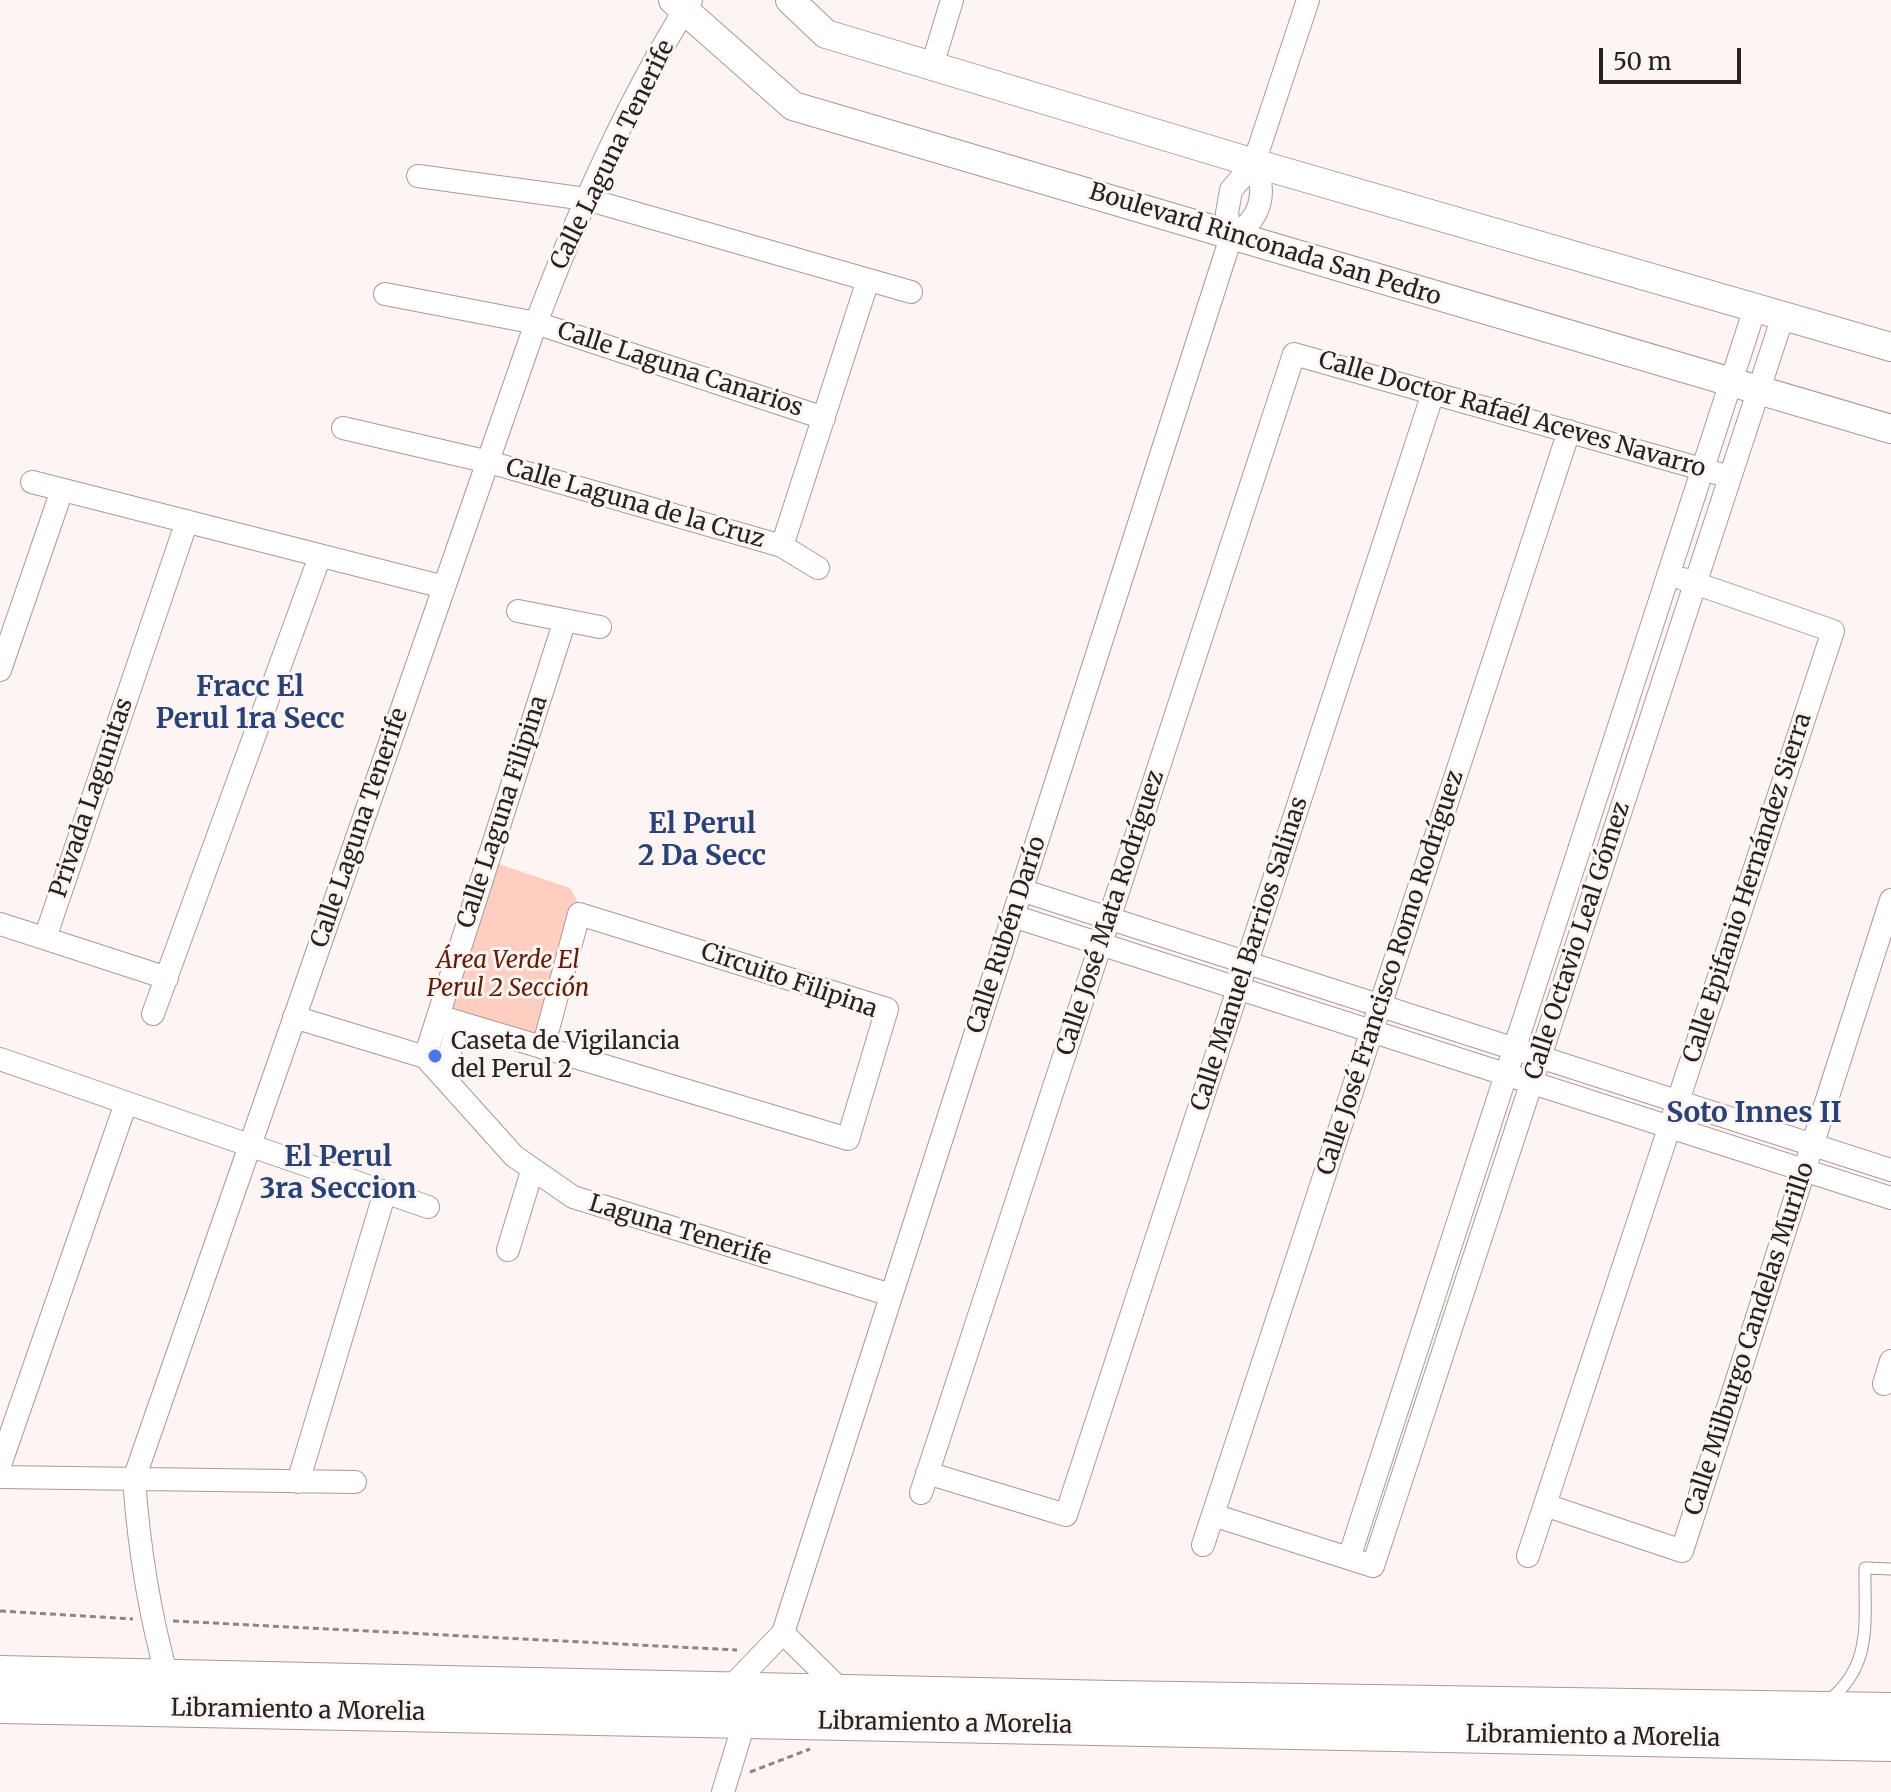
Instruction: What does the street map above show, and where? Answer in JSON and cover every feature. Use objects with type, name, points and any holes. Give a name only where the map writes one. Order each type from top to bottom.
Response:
[{"type":"highway","name":"Libramiento a Morelia","points":[[0,1674],[736,1705],[1891,1743]]},
{"type":"highway","name":"Libramiento a Morelia","points":[[0,1705],[736,1705],[844,1693],[1891,1711]]},
{"type":"street","points":[[790,0],[826,34],[1254,163],[1891,347]]},
{"type":"street","points":[[932,66],[952,0]]},
{"type":"street","name":"Calle Rubén Darío","points":[[736,1705],[764,1652],[783,1633],[1231,237],[1227,213],[1231,190],[1254,163],[1308,0]]},
{"type":"street","name":"Calle Laguna Tenerife","points":[[168,1680],[151,1620],[139,1550],[134,1479],[536,323],[586,199],[683,3]]},
{"type":"street","name":"Boulevard Rinconada San Pedro","points":[[683,3],[793,106],[1891,429]]},
{"type":"street","name":"Calle Rubén Darío","points":[[1231,237],[1251,222],[1258,211],[1262,187],[1254,163]]},
{"type":"street","points":[[418,176],[586,199],[911,292]]},
{"type":"street","points":[[782,546],[868,280]]},
{"type":"street","name":"Calle Laguna Canarios","points":[[385,294],[536,323],[824,418]]},
{"type":"street","name":"Calle Octavio Leal Gómez","points":[[1755,308],[1745,387],[1730,477],[1373,1566],[1349,1558],[1704,469],[1745,387],[1783,316]]},
{"type":"street","name":"Calle Doctor Rafaél Aceves Navarro","points":[[1294,354],[1730,477]]},
{"type":"street","name":"Calle José Mata Rodríguez","points":[[1066,1515],[924,1483],[1294,354]]},
{"type":"street","name":"Calle Manuel Barrios Salinas","points":[[1066,1515],[1433,393]]},
{"type":"street","name":"Calle Laguna de la Cruz","points":[[343,428],[489,462],[782,546],[818,568]]},
{"type":"street","name":"Calle José Francisco Romo Rodríguez","points":[[1203,1545],[1569,431]]},
{"type":"street","points":[[32,482],[444,587]]},
{"type":"street","points":[[0,670],[62,490]]},
{"type":"street","name":"Privada Lagunitas","points":[[45,938],[187,521]]},
{"type":"street","points":[[153,1014],[320,556]]},
{"type":"street","points":[[1670,575],[1695,583]]},
{"type":"street","name":"Calle Epifanio Hernández Sierra","points":[[1528,1556],[1833,631],[1695,583]]},
{"type":"street","points":[[518,611],[600,627]]},
{"type":"street","name":"Calle Laguna Filipina","points":[[425,1057],[449,1019],[565,620]]},
{"type":"street","points":[[1021,890],[1891,1170]]},
{"type":"street","name":"Calle Milburgo Candelas Murillo","points":[[1545,1505],[1682,1551],[1891,900]]},
{"type":"street","name":"Circuito Filipina","points":[[449,1019],[543,1048],[848,1139],[887,1009],[579,914],[543,1048]]},
{"type":"street","points":[[1013,916],[1891,1198]]},
{"type":"street","points":[[0,924],[167,978]]},
{"type":"street","points":[[294,1017],[425,1057]]},
{"type":"street","points":[[443,1076],[449,1019]]},
{"type":"street","name":"Laguna Tenerife","points":[[425,1057],[532,1171],[596,1207],[891,1295]]},
{"type":"street","points":[[1,1063],[428,1207]]},
{"type":"street","points":[[0,1465],[126,1103]]},
{"type":"street","points":[[508,1250],[532,1171]]},
{"type":"street","points":[[298,1482],[385,1192]]},
{"type":"street","points":[[1884,1384],[1891,1361]]},
{"type":"street","points":[[0,1477],[355,1482]]},
{"type":"street","points":[[1213,1515],[1349,1558]]},
{"type":"street","points":[[783,1633],[844,1693]]},
{"type":"street","points":[[725,1786],[736,1705]]},
{"type":"lane","points":[[1816,1710],[1851,1679],[1862,1658],[1865,1568],[1891,1569]]},
{"type":"path","points":[[0,1611],[764,1652]]},
{"type":"path","points":[[725,1786],[819,1745]]},
{"type":"green space","name":"Área Verde El Perul 2 Sección","points":[[493,862],[570,888],[578,902],[541,1036],[445,1011]]},
{"type":"place","name":"Caseta de Vigilancia del Perul 2","points":[[435,1056]]},
{"type":"district","name":"Fracc El Perul 1ra Secc","points":[[250,704]]},
{"type":"district","name":"El Perul 2 Da Secc","points":[[702,841]]},
{"type":"district","name":"Soto Innes II","points":[[1754,1114]]},
{"type":"district","name":"El Perul 3ra Seccion","points":[[338,1174]]}]
